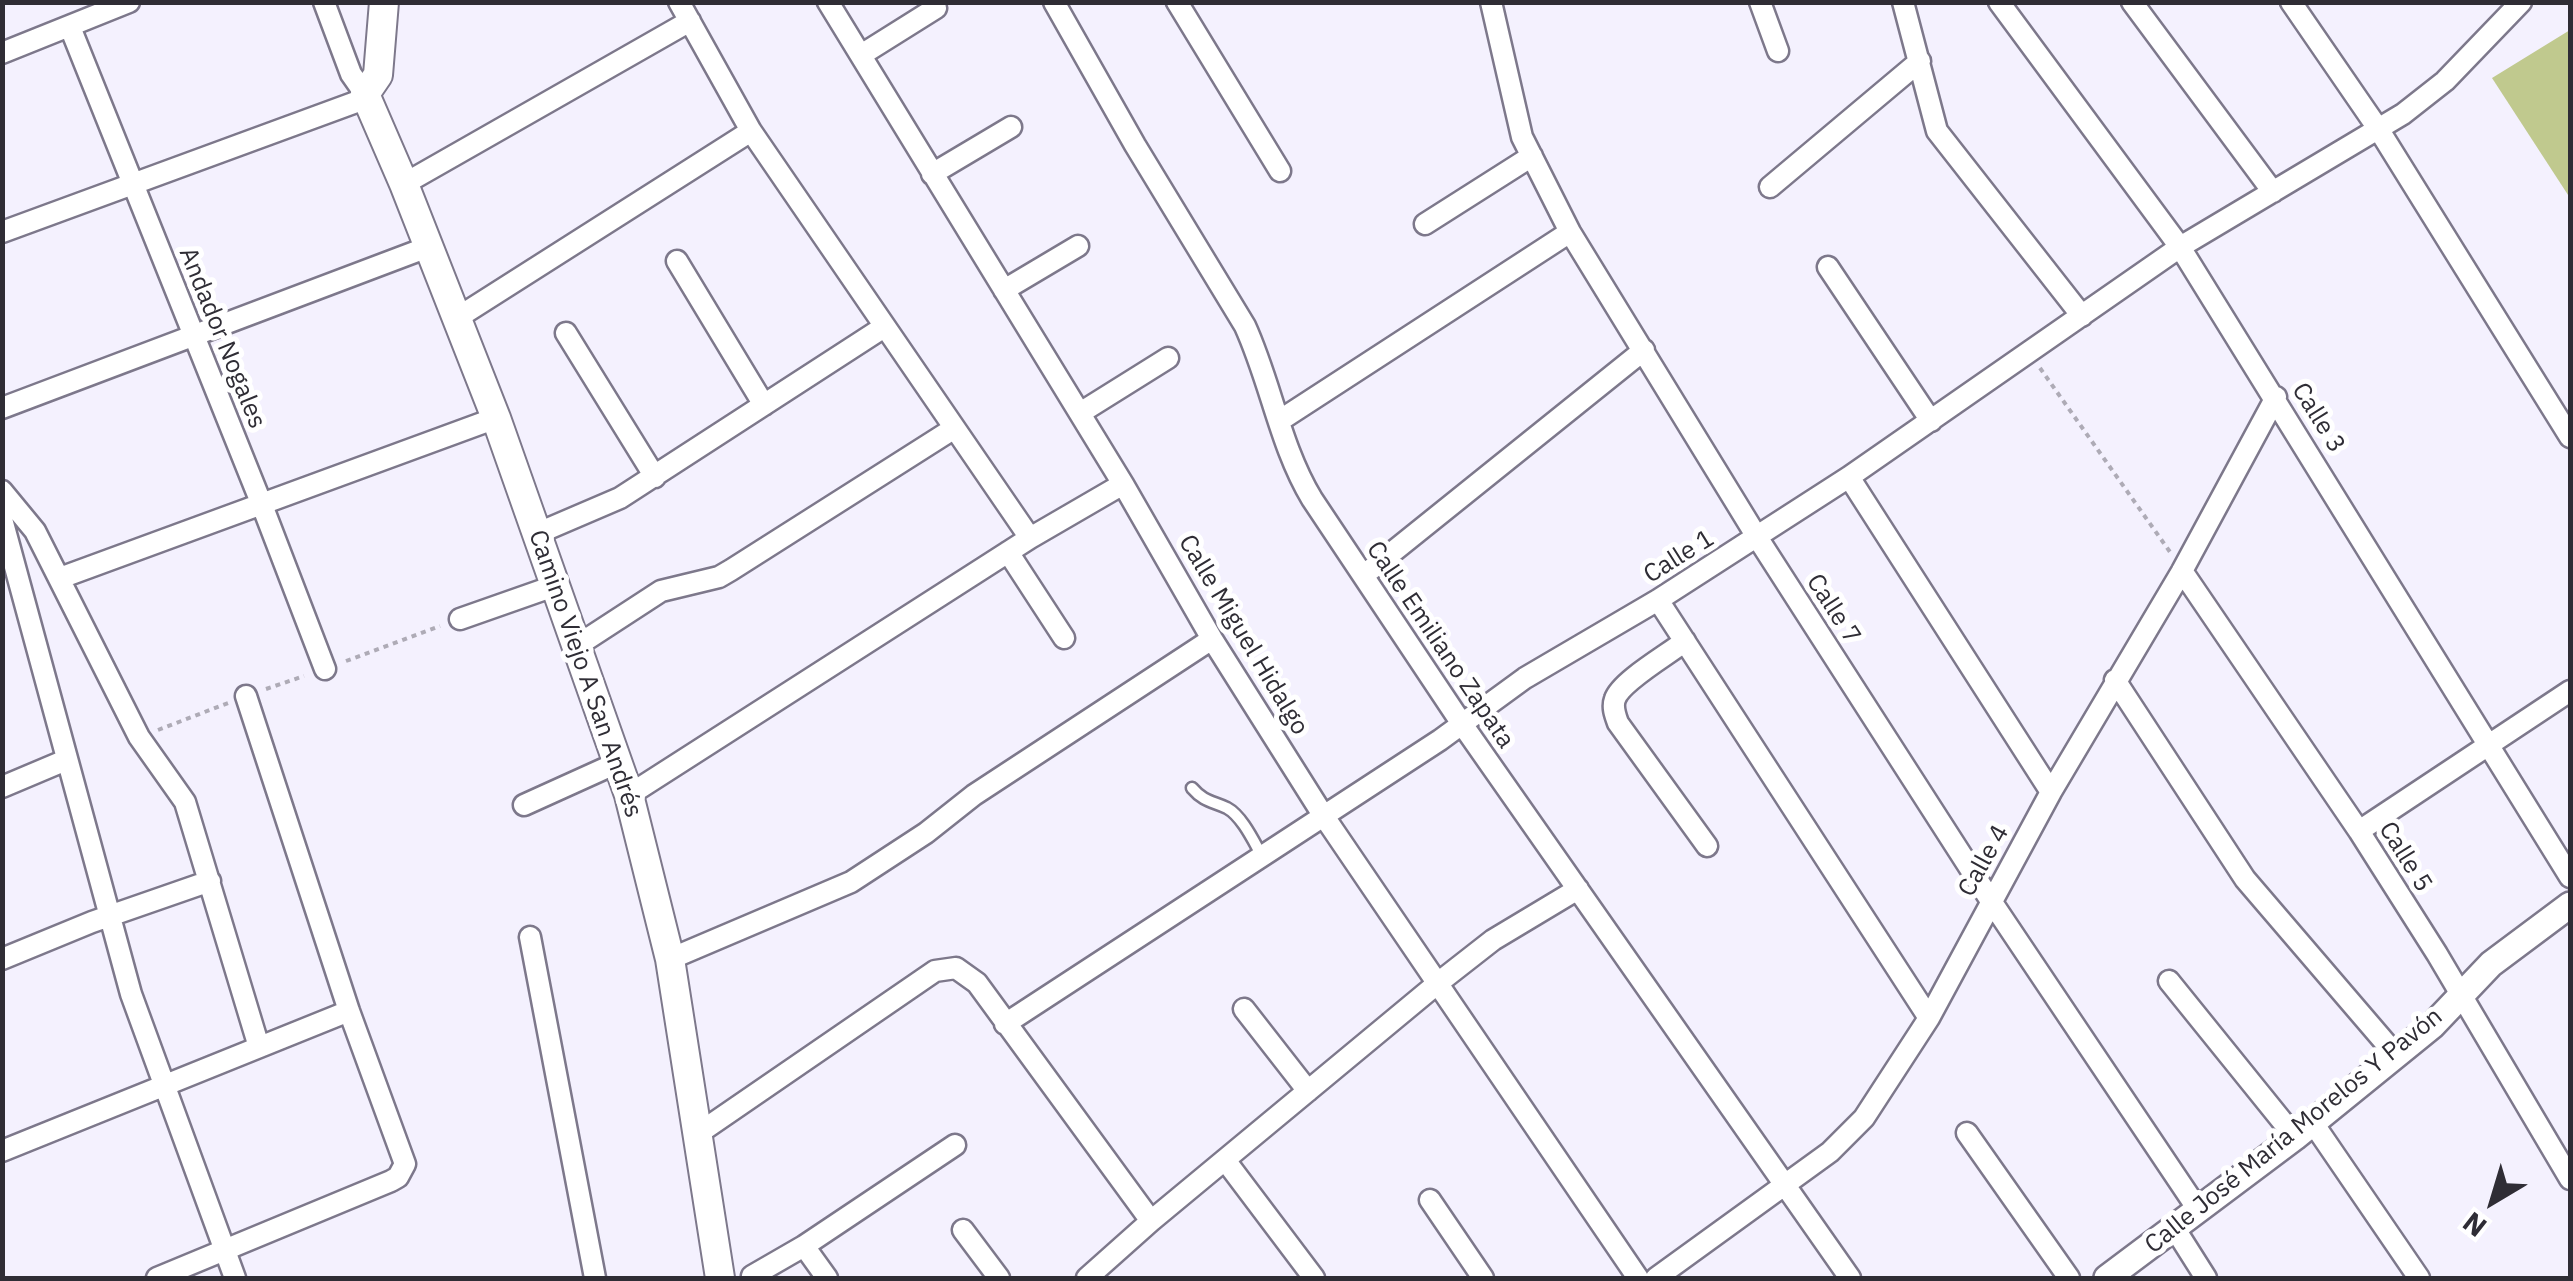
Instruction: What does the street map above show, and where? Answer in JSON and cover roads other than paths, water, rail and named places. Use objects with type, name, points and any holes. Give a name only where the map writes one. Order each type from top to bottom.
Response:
[{"type":"main road","points":[[366,96],[378,75],[384,2]]},
{"type":"main road","name":"Camino Viejo A San Andrés","points":[[366,96],[496,418],[630,795],[670,959],[720,1278]]},
{"type":"street","points":[[2,53],[129,2]]},
{"type":"street","name":"Camino Viejo A San Andrés","points":[[324,2],[351,74],[366,96]]},
{"type":"street","name":"Calle Miguel Hidalgo","points":[[828,2],[1123,484],[1212,639],[1323,815],[1638,1278]]},
{"type":"street","name":"Calle Emiliano Zapata","points":[[1054,2],[1245,326],[1258,354],[1296,473],[1462,724],[1783,1188],[1850,1278]]},
{"type":"street","points":[[1177,2],[1280,171]]},
{"type":"street","name":"Calle 7","points":[[1491,2],[1522,137],[1570,232],[1757,537],[1991,901],[2199,1212]]},
{"type":"street","points":[[1760,2],[1778,50]]},
{"type":"street","points":[[1904,2],[1937,132],[2082,316]]},
{"type":"street","name":"Calle 3","points":[[1998,2],[2180,247],[2570,877]]},
{"type":"street","points":[[2132,2],[2273,192]]},
{"type":"street","points":[[2290,2],[2379,130],[2570,437]]},
{"type":"street","name":"Calle 1","points":[[1004,1024],[1144,936],[1525,678],[1757,537],[2180,247],[2379,130],[2445,81],[2521,2]]},
{"type":"street","points":[[861,55],[936,8]]},
{"type":"street","points":[[404,184],[684,12],[752,130],[1030,538]]},
{"type":"street","name":"Andador Nogales","points":[[70,27],[324,669]]},
{"type":"street","points":[[1770,187],[1920,61]]},
{"type":"street","points":[[2,232],[366,96]]},
{"type":"street","points":[[932,174],[1011,127]]},
{"type":"street","points":[[457,318],[752,130]]},
{"type":"street","points":[[1426,224],[1532,156]]},
{"type":"street","points":[[1279,421],[1570,232]]},
{"type":"street","points":[[1004,290],[1078,246]]},
{"type":"street","points":[[2,408],[428,247]]},
{"type":"street","points":[[676,261],[764,404]]},
{"type":"street","points":[[1828,267],[1931,421]]},
{"type":"street","points":[[536,534],[620,498],[884,327]]},
{"type":"street","points":[[566,333],[655,477]]},
{"type":"street","points":[[1364,575],[1644,350]]},
{"type":"street","points":[[1080,414],[1168,358]]},
{"type":"street","name":"Calle 4","points":[[1656,1278],[1830,1152],[1864,1118],[1930,1018],[2051,792],[2182,570],[2276,397]]},
{"type":"street","points":[[60,578],[496,418]]},
{"type":"street","points":[[575,646],[661,591],[719,577],[732,570],[954,429]]},
{"type":"street","points":[[1849,476],[2051,792]]},
{"type":"street","points":[[630,795],[1030,538],[1123,484]]},
{"type":"street","points":[[2,491],[35,531],[140,737],[186,802],[260,1046]]},
{"type":"street","points":[[2,519],[12,590],[66,760],[108,917],[163,1087],[235,1278]]},
{"type":"street","points":[[1008,552],[1064,638]]},
{"type":"street","name":"Calle 5","points":[[2182,570],[2359,831],[2570,1179]]},
{"type":"street","points":[[460,619],[554,586]]},
{"type":"street","points":[[1658,600],[1930,1018]]},
{"type":"street","points":[[670,959],[864,875],[974,795],[1212,639]]},
{"type":"street","points":[[1685,642],[1622,688],[1613,703],[1618,723],[1707,846]]},
{"type":"street","points":[[2115,680],[2246,879],[2395,1054]]},
{"type":"street","points":[[2359,831],[2570,691]]},
{"type":"street","points":[[157,1278],[391,1180],[404,1170],[404,1158],[348,1011],[246,696]]},
{"type":"street","points":[[2,788],[66,760]]},
{"type":"street","points":[[524,805],[619,762]]},
{"type":"street","points":[[2,959],[210,882]]},
{"type":"street","points":[[1091,1277],[1151,1221],[1438,983],[1493,940],[1578,889]]},
{"type":"street","name":"Calle José María Morelos Y Pavón","points":[[2107,1278],[2304,1130],[2432,1025],[2491,964],[2570,905]]},
{"type":"street","points":[[530,937],[594,1278]]},
{"type":"street","points":[[699,1133],[935,970],[956,968],[977,983],[1151,1221]]},
{"type":"street","points":[[2169,980],[2304,1130],[2419,1278]]},
{"type":"street","points":[[1244,1009],[1308,1091]]},
{"type":"street","points":[[2,1151],[348,1011]]},
{"type":"street","points":[[1967,1133],[2069,1278]]},
{"type":"street","points":[[752,1276],[955,1145]]},
{"type":"street","points":[[1224,1160],[1314,1278]]},
{"type":"street","points":[[1430,1200],[1484,1278]]},
{"type":"street","points":[[2175,1229],[2206,1278]]},
{"type":"street","points":[[963,1230],[999,1278]]},
{"type":"street","points":[[804,1246],[827,1278]]},
{"type":"lane","points":[[1192,788],[1206,803],[1228,809],[1236,816],[1262,856]]}]
